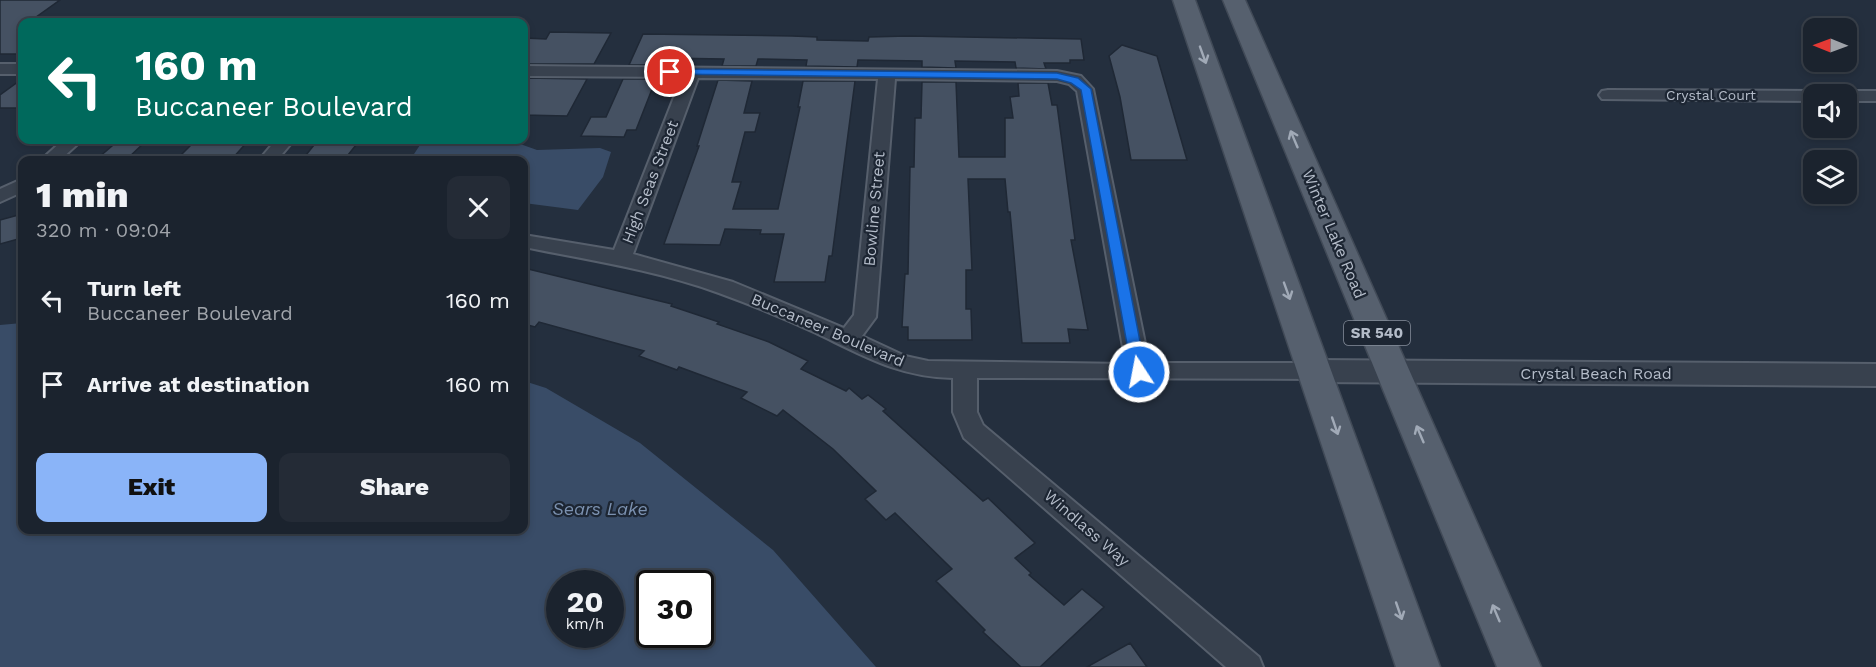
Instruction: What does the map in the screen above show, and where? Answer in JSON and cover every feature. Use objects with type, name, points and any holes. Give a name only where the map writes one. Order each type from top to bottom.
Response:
[{"type":"main road","points":[[1184,0],[1418,667]]},
{"type":"main road","name":"Winter Lake Road","points":[[1234,0],[1519,667]]},
{"type":"street","points":[[0,69],[18,69]]},
{"type":"street","points":[[528,71],[1057,76],[1075,80],[1086,89],[1139,372]]},
{"type":"street","name":"High Seas Street","points":[[621,258],[692,72]]},
{"type":"street","name":"Bowline Street","points":[[847,339],[865,317],[887,74]]},
{"type":"street","name":"Crystal Court","points":[[1608,95],[1803,96]]},
{"type":"street","points":[[1857,96],[1876,96]]},
{"type":"street","points":[[55,156],[68,144]]},
{"type":"street","points":[[271,156],[282,144]]},
{"type":"street","points":[[0,196],[18,187]]},
{"type":"street","name":"Buccaneer Boulevard","points":[[528,242],[621,258],[725,287],[794,314],[900,363],[928,369],[1139,372],[1315,371]]},
{"type":"street","name":"Windlass Way","points":[[965,370],[965,412],[974,431],[1248,667]]},
{"type":"street","name":"Crystal Beach Road","points":[[1315,371],[1876,375]]},
{"type":"water","points":[[520,144],[537,150],[600,148],[611,152],[603,177],[578,210],[528,204],[528,156],[413,156],[420,145]]},
{"type":"water","name":"Sears Lake","points":[[18,323],[18,534],[528,534],[528,382],[546,388],[640,443],[773,550],[876,667],[0,667],[0,325]]},
{"type":"building","points":[[0,0],[60,0],[35,18],[18,18],[18,54],[0,54]]},
{"type":"building","points":[[550,32],[611,33],[594,64],[528,64],[528,38],[546,39]]},
{"type":"building","points":[[643,34],[792,36],[817,37],[817,40],[868,41],[869,37],[908,36],[1081,39],[1084,60],[1070,60],[1070,63],[1044,63],[1046,69],[1016,68],[1015,62],[955,61],[956,68],[922,67],[922,61],[858,60],[857,67],[806,66],[807,60],[758,59],[756,66],[722,66],[724,59],[664,58],[662,65],[629,65]]},
{"type":"building","points":[[1122,45],[1157,56],[1187,160],[1131,160],[1120,97],[1109,56]]},
{"type":"building","points":[[528,78],[587,79],[567,116],[528,115]]},
{"type":"building","points":[[623,79],[656,79],[636,130],[627,130],[624,137],[581,136],[591,117],[606,117]]},
{"type":"building","points":[[718,80],[752,81],[744,113],[760,113],[755,132],[745,132],[732,182],[741,182],[733,209],[778,209],[800,107],[798,107],[803,81],[855,81],[832,256],[829,256],[825,282],[774,282],[784,234],[760,234],[761,230],[725,229],[720,245],[664,244],[699,146],[697,146]]},
{"type":"building","points":[[18,82],[18,108],[0,108],[0,95]]},
{"type":"building","points":[[922,82],[956,82],[959,157],[1005,157],[1005,118],[1013,118],[1010,97],[1019,96],[1018,83],[1048,83],[1052,105],[1057,105],[1075,240],[1071,240],[1088,330],[1068,329],[1070,343],[1022,343],[1005,179],[968,179],[972,270],[966,270],[966,309],[971,309],[972,340],[908,340],[908,327],[902,327],[905,274],[908,274],[910,167],[914,167],[915,118],[921,118]]},
{"type":"building","points":[[114,144],[143,144],[130,156],[100,156]]},
{"type":"building","points":[[192,144],[245,144],[235,156],[180,156]]},
{"type":"building","points":[[315,144],[357,144],[347,156],[305,156]]},
{"type":"building","points":[[18,215],[18,239],[0,244],[0,220]]},
{"type":"building","points":[[528,269],[672,304],[671,306],[769,342],[808,361],[801,369],[846,391],[849,388],[862,399],[868,395],[886,409],[883,411],[983,501],[988,498],[1035,543],[1015,558],[1031,573],[1029,575],[1064,605],[1082,589],[1104,607],[1040,667],[1021,667],[983,632],[985,630],[936,581],[952,569],[895,513],[886,520],[865,499],[876,491],[833,449],[783,410],[777,416],[741,398],[747,392],[679,367],[677,370],[639,356],[644,351],[539,322],[535,327],[528,325]]},
{"type":"building","points":[[1130,643],[1147,667],[1087,667]]},
{"type":"route","points":[[670,72],[1057,76],[1075,80],[1086,89],[1139,372]]}]
